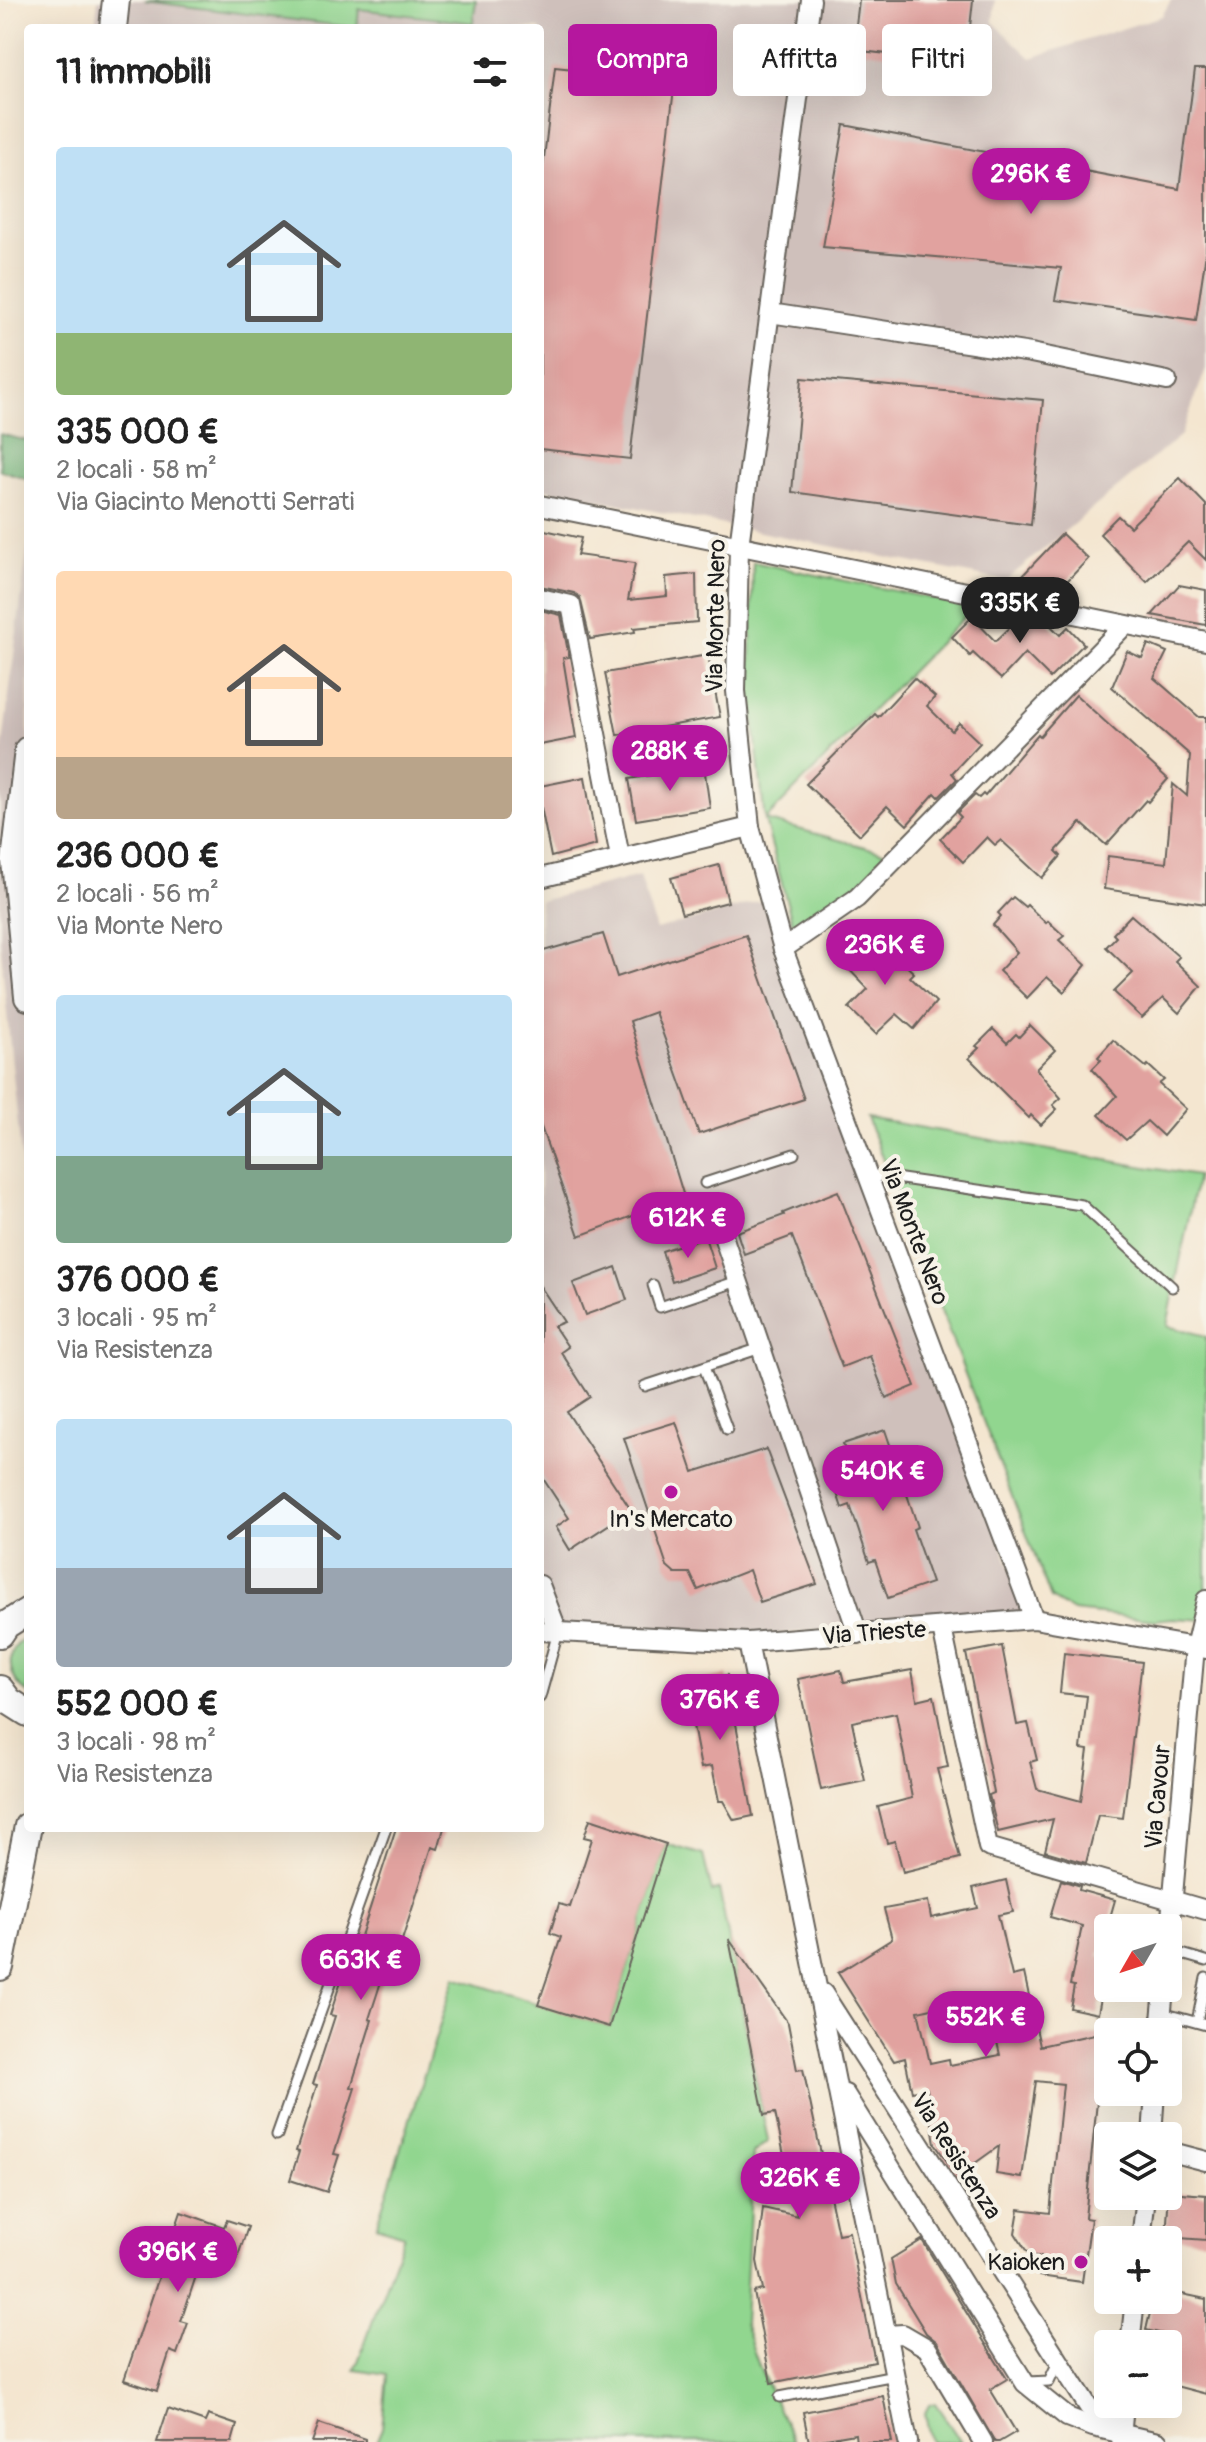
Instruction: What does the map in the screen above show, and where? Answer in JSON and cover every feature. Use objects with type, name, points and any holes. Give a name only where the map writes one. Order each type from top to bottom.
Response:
[{"type":"street","points":[[113,24],[116,0]]},
{"type":"street","name":"Via Monte Nero","points":[[811,0],[739,546],[736,691],[750,827],[783,949],[1034,1619]]},
{"type":"street","points":[[770,313],[1031,353],[1167,381]]},
{"type":"street","points":[[544,506],[1206,641]]},
{"type":"street","points":[[544,599],[571,605],[620,857]]},
{"type":"street","points":[[783,949],[857,898],[1125,625]]},
{"type":"street","points":[[24,784],[15,861],[24,955]]},
{"type":"street","points":[[544,877],[750,827]]},
{"type":"street","points":[[719,1224],[858,1634]]},
{"type":"street","name":"Via Cavour","points":[[1172,1914],[1206,1600]]},
{"type":"street","points":[[544,1606],[549,1632]]},
{"type":"street","points":[[0,1634],[6,1625],[24,1614]]},
{"type":"street","name":"Via Trieste","points":[[549,1632],[748,1642],[1034,1619],[1200,1648]]},
{"type":"street","points":[[942,1628],[988,1847],[1206,1910]]},
{"type":"street","name":"Via Resistenza","points":[[748,1642],[908,2442]]},
{"type":"street","points":[[0,1689],[24,1713]]},
{"type":"street","points":[[0,1967],[27,1832]]},
{"type":"street","name":"Via Resistenza","points":[[816,1982],[1088,2406],[1121,2437]]},
{"type":"street","name":"Via Resistenza","points":[[835,2074],[853,2110],[1025,2383],[1067,2417],[1121,2437]]},
{"type":"street","points":[[1182,2155],[1206,2161]]},
{"type":"street","points":[[887,2335],[903,2334],[927,2348],[983,2442]]},
{"type":"street","points":[[1121,2437],[1158,2442]]},
{"type":"lane","points":[[705,1183],[794,1154]]},
{"type":"lane","points":[[867,1174],[1082,1205],[1172,1287]]},
{"type":"lane","points":[[653,1285],[660,1307],[738,1281]]},
{"type":"lane","points":[[645,1386],[761,1348]]},
{"type":"lane","points":[[704,1367],[727,1429]]},
{"type":"lane","points":[[544,1668],[549,1632]]},
{"type":"lane","points":[[277,2135],[385,1832]]},
{"type":"lane","points":[[1182,1955],[1206,1961]]},
{"type":"lane","points":[[1201,2023],[1206,1978]]},
{"type":"lane","points":[[1025,2383],[1049,2381],[1059,2360]]},
{"type":"lane","points":[[780,2397],[895,2375]]},
{"type":"shaded area","points":[[98,0],[142,0],[319,24],[95,24]]},
{"type":"shaded area","points":[[476,0],[995,0],[993,22],[1031,58],[1162,16],[1171,0],[1206,0],[1206,369],[1181,435],[1005,581],[544,489],[544,24],[357,24],[358,9],[472,23]]},
{"type":"shaded area","points":[[24,576],[24,1187],[0,941],[0,767]]},
{"type":"shaded area","points":[[640,876],[656,930],[764,900],[1027,1614],[747,1636],[544,1627],[544,900]]},
{"type":"green space","points":[[476,0],[473,23],[359,9],[357,24],[326,24],[145,1]]},
{"type":"green space","points":[[0,434],[24,440],[24,478],[0,470]]},
{"type":"green space","points":[[753,562],[974,607],[765,820],[898,856],[797,940],[765,821],[750,687]]},
{"type":"green space","points":[[867,1118],[1197,1176],[1167,1326],[1206,1336],[1206,1620],[1155,1620],[1073,1611],[1051,1598]]},
{"type":"green space","points":[[24,1639],[24,1690],[16,1680],[11,1664],[11,1656]]},
{"type":"green space","points":[[666,1844],[703,1855],[712,1892],[719,1889],[768,2141],[753,2153],[744,2323],[760,2369],[794,2442],[376,2442],[382,2428],[387,2375],[355,2370],[404,2235],[376,2226],[455,1977],[609,2027]]},
{"type":"green space","points":[[935,2403],[961,2442],[931,2442],[925,2413],[929,2405]]},
{"type":"building","points":[[859,0],[973,0],[970,24],[882,24],[882,53],[866,51],[866,24],[856,24]]},
{"type":"building","points":[[555,67],[568,68],[568,96],[673,96],[630,459],[544,449],[544,158]]},
{"type":"building","points":[[1195,69],[1206,69],[1206,253],[1196,320],[1055,300],[1061,268],[823,247],[844,125],[1179,189]]},
{"type":"building","points":[[802,378],[1043,400],[1031,525],[792,492]]},
{"type":"building","points":[[1180,478],[1206,505],[1206,560],[1188,542],[1147,582],[1100,534],[1118,516],[1130,527]]},
{"type":"building","points":[[544,530],[581,538],[577,555],[635,563],[628,600],[667,596],[666,577],[696,574],[697,622],[634,628],[635,632],[590,639],[580,597],[544,587]]},
{"type":"building","points":[[1062,534],[1088,559],[1052,597],[1039,595],[1021,577]]},
{"type":"building","points":[[1179,585],[1206,590],[1206,625],[1152,615]]},
{"type":"building","points":[[544,611],[561,615],[569,657],[563,658],[576,738],[544,744]]},
{"type":"building","points":[[1022,616],[1045,620],[1060,635],[1068,627],[1084,644],[1050,678],[1025,653],[1001,679],[973,653],[970,656],[952,637],[972,617],[995,641]]},
{"type":"building","points":[[1148,644],[1167,652],[1154,678],[1199,717],[1206,717],[1206,904],[1104,889],[1108,856],[1166,863],[1173,784],[1187,796],[1190,755],[1112,687],[1127,651],[1142,658]]},
{"type":"building","points":[[708,655],[720,717],[617,735],[605,673]]},
{"type":"building","points":[[914,678],[935,697],[927,706],[952,731],[959,723],[980,743],[952,773],[957,779],[939,797],[935,793],[907,825],[887,806],[860,835],[806,784],[875,714],[878,717]]},
{"type":"building","points":[[1076,695],[1168,779],[1106,845],[1081,823],[1056,851],[1061,856],[1042,878],[1001,840],[995,845],[987,837],[963,862],[940,839],[961,817],[957,813],[975,795],[979,798],[983,794],[985,796]]},
{"type":"building","points":[[704,766],[710,808],[636,820],[629,779]]},
{"type":"building","points":[[585,777],[596,845],[551,857],[544,822],[544,785]]},
{"type":"building","points":[[719,865],[728,902],[682,914],[671,878]]},
{"type":"building","points":[[1013,897],[1046,923],[1048,921],[1064,936],[1059,940],[1086,965],[1064,992],[1047,977],[1027,998],[999,971],[1017,952],[993,925],[1001,916],[998,913]]},
{"type":"building","points":[[1131,915],[1179,957],[1175,961],[1201,986],[1179,1013],[1163,998],[1142,1018],[1114,992],[1133,973],[1106,947],[1116,937],[1113,934]]},
{"type":"building","points":[[863,933],[914,973],[910,977],[936,1002],[914,1029],[897,1014],[876,1034],[849,1008],[868,989],[842,962]]},
{"type":"building","points":[[603,934],[617,977],[746,935],[804,1099],[699,1134],[655,1012],[630,1021],[684,1197],[579,1236],[544,1135],[544,951]]},
{"type":"building","points":[[1030,1025],[1055,1050],[1036,1069],[1061,1098],[1053,1105],[1057,1109],[1041,1125],[1031,1115],[1029,1118],[969,1058],[993,1029],[1007,1043],[1016,1034],[1019,1037]]},
{"type":"building","points":[[1113,1040],[1164,1080],[1159,1084],[1186,1109],[1163,1136],[1147,1121],[1126,1140],[1099,1115],[1117,1096],[1092,1069]]},
{"type":"building","points":[[838,1191],[915,1386],[886,1398],[870,1356],[842,1367],[792,1236],[744,1254],[737,1232]]},
{"type":"building","points":[[705,1237],[715,1268],[672,1282],[662,1251]]},
{"type":"building","points":[[616,1267],[627,1300],[585,1315],[573,1283]]},
{"type":"building","points":[[544,1292],[564,1322],[554,1326],[568,1347],[561,1352],[590,1397],[567,1412],[631,1510],[570,1550],[556,1527],[569,1518],[544,1480]]},
{"type":"building","points":[[676,1422],[693,1472],[766,1449],[817,1584],[760,1602],[749,1570],[698,1590],[690,1573],[675,1573],[667,1566],[624,1438]]},
{"type":"building","points":[[885,1430],[918,1527],[913,1529],[932,1583],[888,1598],[875,1560],[869,1562],[850,1505],[842,1508],[832,1478],[852,1471],[843,1444]]},
{"type":"building","points":[[1002,1646],[1017,1725],[1028,1723],[1037,1760],[1030,1762],[1037,1789],[1081,1801],[1088,1750],[1081,1749],[1087,1696],[1060,1693],[1064,1653],[1142,1662],[1123,1818],[1098,1815],[1086,1863],[1045,1851],[1053,1819],[998,1832],[989,1795],[994,1793],[966,1653]]},
{"type":"building","points":[[841,1670],[844,1682],[912,1670],[917,1700],[934,1696],[948,1767],[937,1769],[960,1858],[903,1872],[895,1841],[887,1843],[878,1807],[912,1798],[896,1713],[852,1722],[865,1781],[821,1790],[798,1679]]},
{"type":"building","points":[[727,1675],[753,1816],[734,1820],[723,1801],[719,1801],[712,1766],[701,1768],[685,1683]]},
{"type":"building","points":[[590,1819],[666,1844],[609,2027],[538,2005],[561,1937],[550,1933],[559,1904],[570,1907],[592,1839],[584,1837]]},
{"type":"building","points":[[395,1832],[443,1832],[438,1849],[432,1847],[395,1962],[388,1960],[369,2019],[372,2020],[351,2087],[355,2088],[334,2154],[339,2155],[327,2192],[290,2180],[317,2085],[313,2084],[335,2016],[330,2015],[353,1944],[358,1945]]},
{"type":"building","points":[[1006,1880],[1013,1912],[998,1915],[1012,1976],[1024,1973],[1040,2046],[1094,2034],[1094,2106],[1097,2106],[1085,2218],[1091,2219],[1082,2282],[1039,2276],[1042,2257],[1029,2255],[1015,2233],[1019,2209],[1050,2213],[1063,2084],[1036,2081],[1022,2178],[996,2174],[999,2146],[957,2176],[935,2144],[927,2089],[912,2092],[905,2058],[894,2061],[838,1973],[892,1939],[884,1909],[928,1901],[931,1918],[978,1908],[973,1888]],"holes":[[[987,1998],[1000,2055],[950,2065],[949,2059],[930,2063],[918,2011]]]},
{"type":"building","points":[[1061,1880],[1080,1886],[1079,1890],[1115,1900],[1111,1914],[1094,1914],[1094,2002],[1100,2002],[1098,2014],[1070,2008],[1074,1986],[1070,1985],[1082,1926],[1050,1917]]},
{"type":"building","points":[[729,1939],[788,2023],[797,2070],[803,2069],[838,2234],[849,2232],[875,2362],[771,2383],[754,2292],[763,2290],[757,2261],[763,2208],[797,2216],[775,2113],[764,2115]]},
{"type":"building","points":[[1182,2193],[1206,2195],[1206,2240],[1182,2238],[1182,2226],[1167,2226],[1168,2210],[1182,2210]]},
{"type":"building","points":[[181,2212],[224,2227],[227,2220],[248,2227],[237,2259],[205,2249],[181,2321],[188,2323],[177,2354],[170,2351],[157,2391],[124,2380]]},
{"type":"building","points":[[922,2240],[1007,2379],[990,2389],[1016,2432],[999,2442],[995,2442],[937,2342],[926,2333],[896,2284],[891,2259]]},
{"type":"building","points":[[1182,2294],[1206,2299],[1206,2394],[1182,2388],[1182,2330],[1146,2330],[1150,2314],[1182,2314]]},
{"type":"building","points":[[883,2396],[892,2442],[856,2442],[855,2434],[809,2442],[803,2412]]},
{"type":"building","points":[[168,2409],[205,2422],[208,2415],[237,2425],[232,2442],[157,2442]]},
{"type":"building","points":[[319,2423],[366,2439],[366,2442],[312,2442]]},
{"type":"place","name":"In's Mercato","points":[[671,1492]]},
{"type":"place","name":"Kaioken","points":[[1081,2262]]}]
